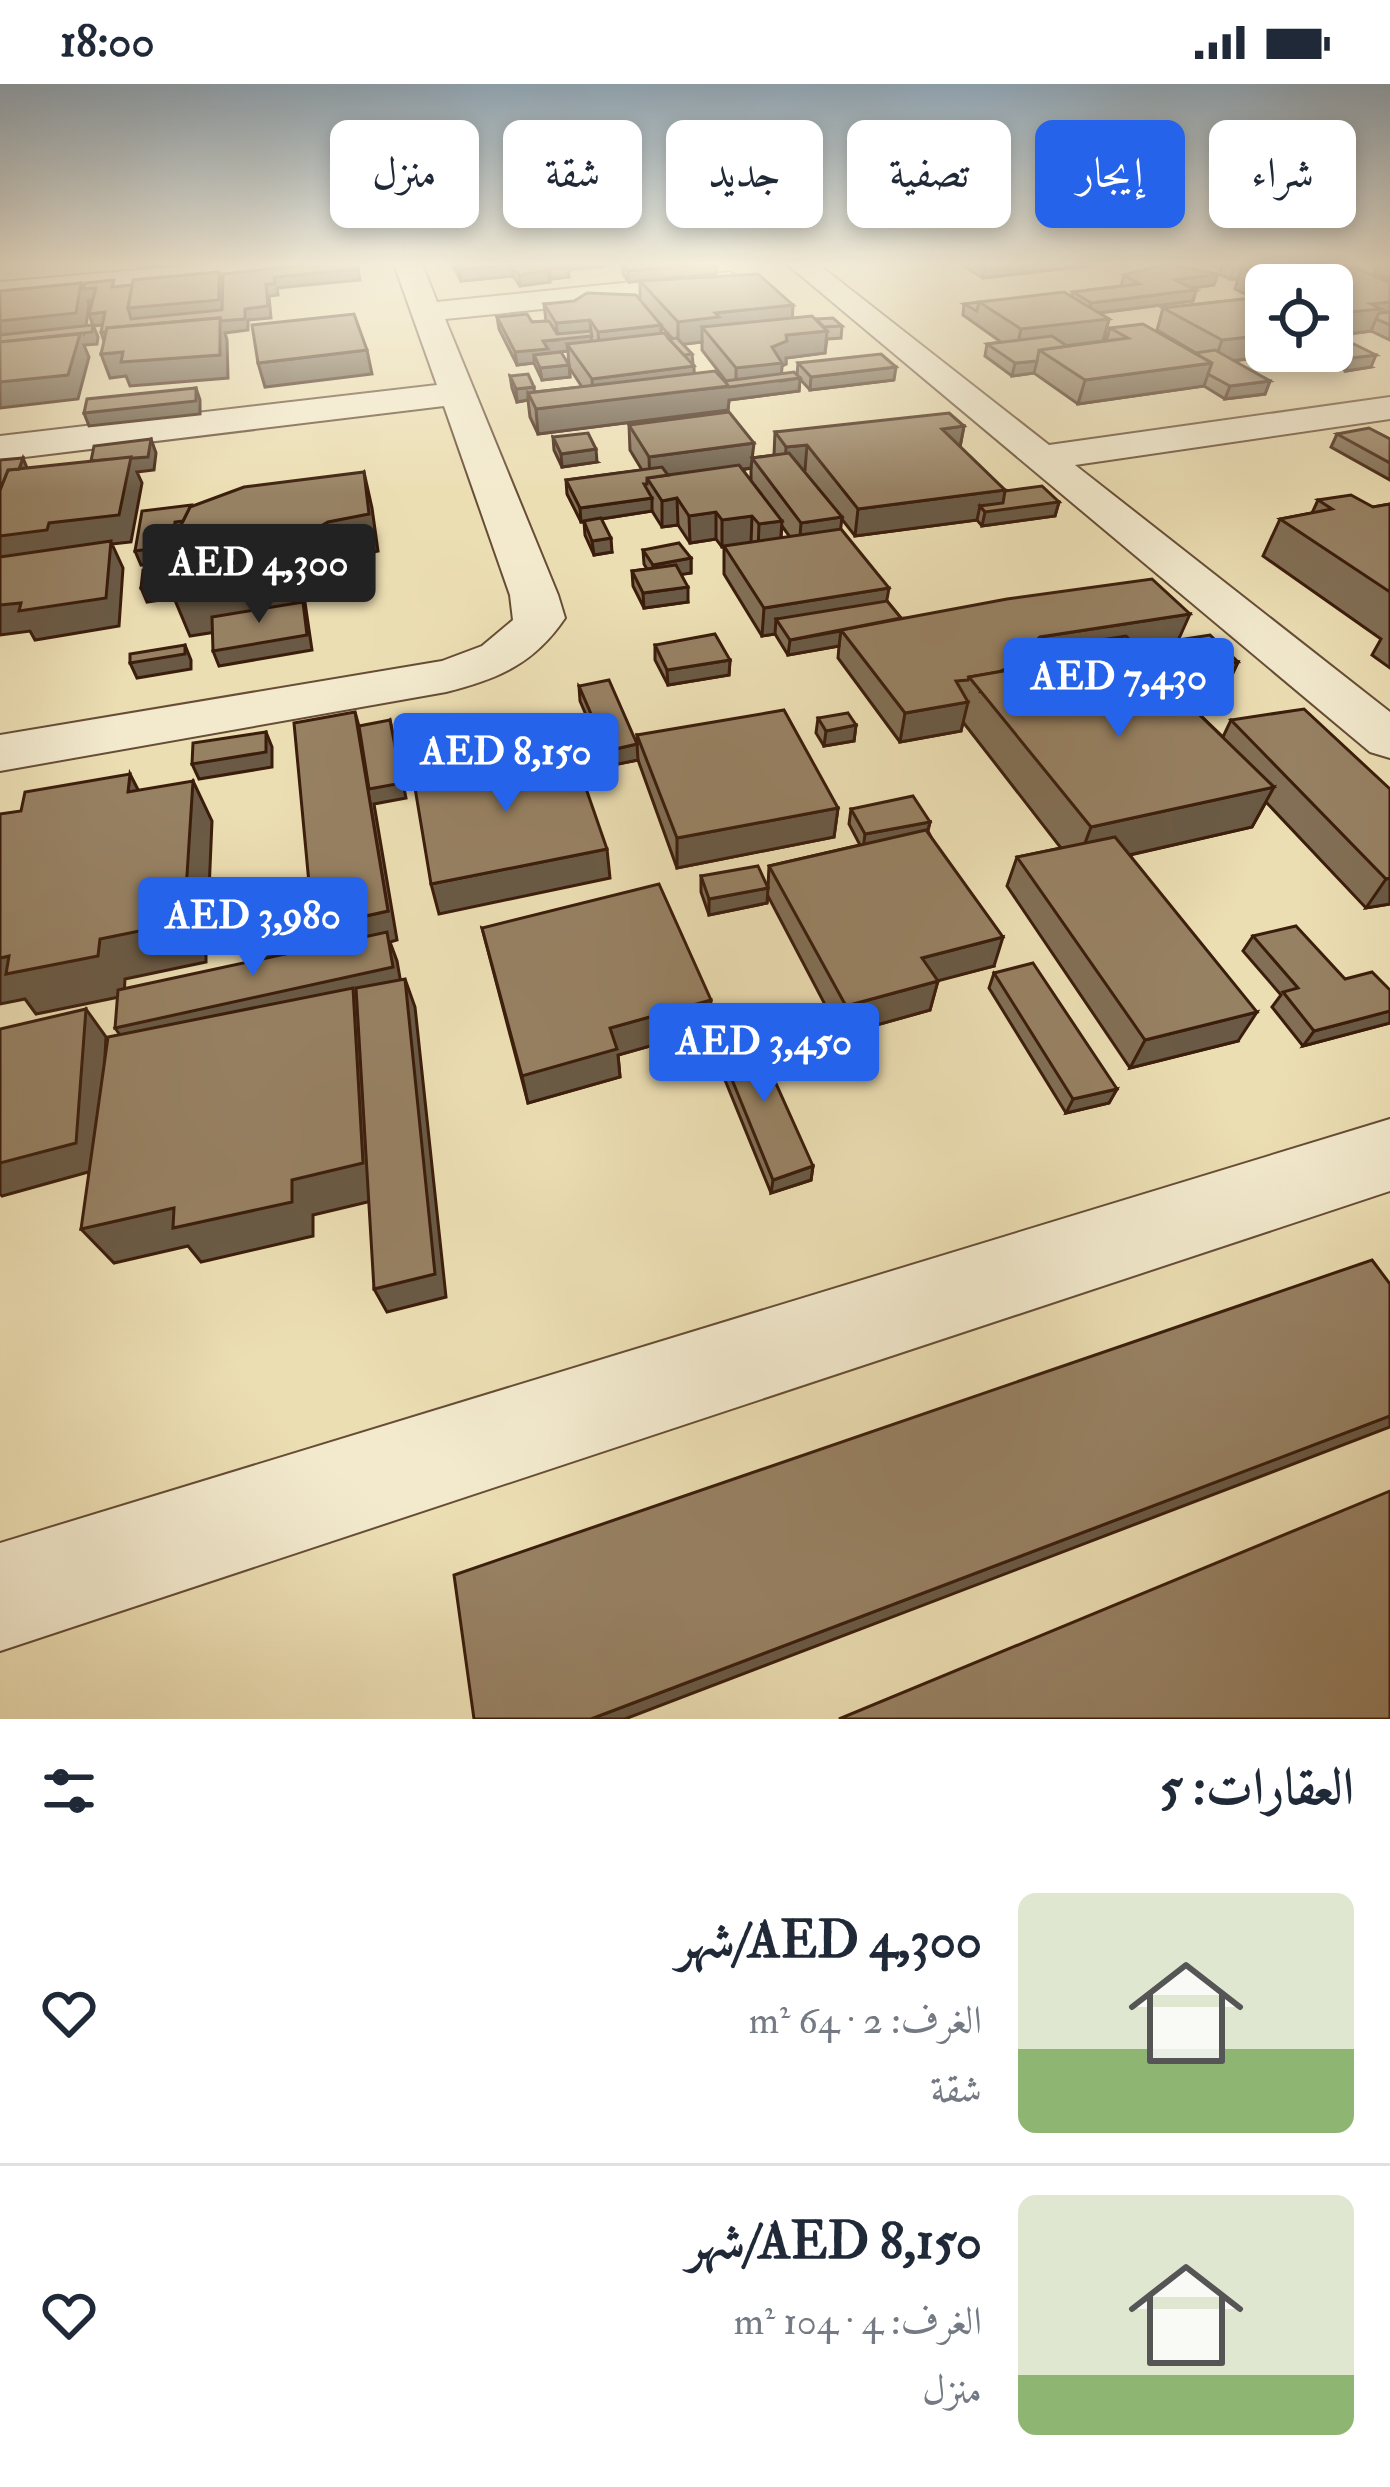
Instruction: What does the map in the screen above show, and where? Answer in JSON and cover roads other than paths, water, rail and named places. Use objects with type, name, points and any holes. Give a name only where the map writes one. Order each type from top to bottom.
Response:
[{"type":"street","points":[[0,753],[446,676],[491,664],[524,643],[540,618],[534,595],[436,340]]},
{"type":"street","points":[[895,340],[1390,740]]},
{"type":"street","points":[[0,448],[454,394]]},
{"type":"street","points":[[1040,458],[1390,408]]},
{"type":"street","points":[[0,1598],[1390,1155]]}]
